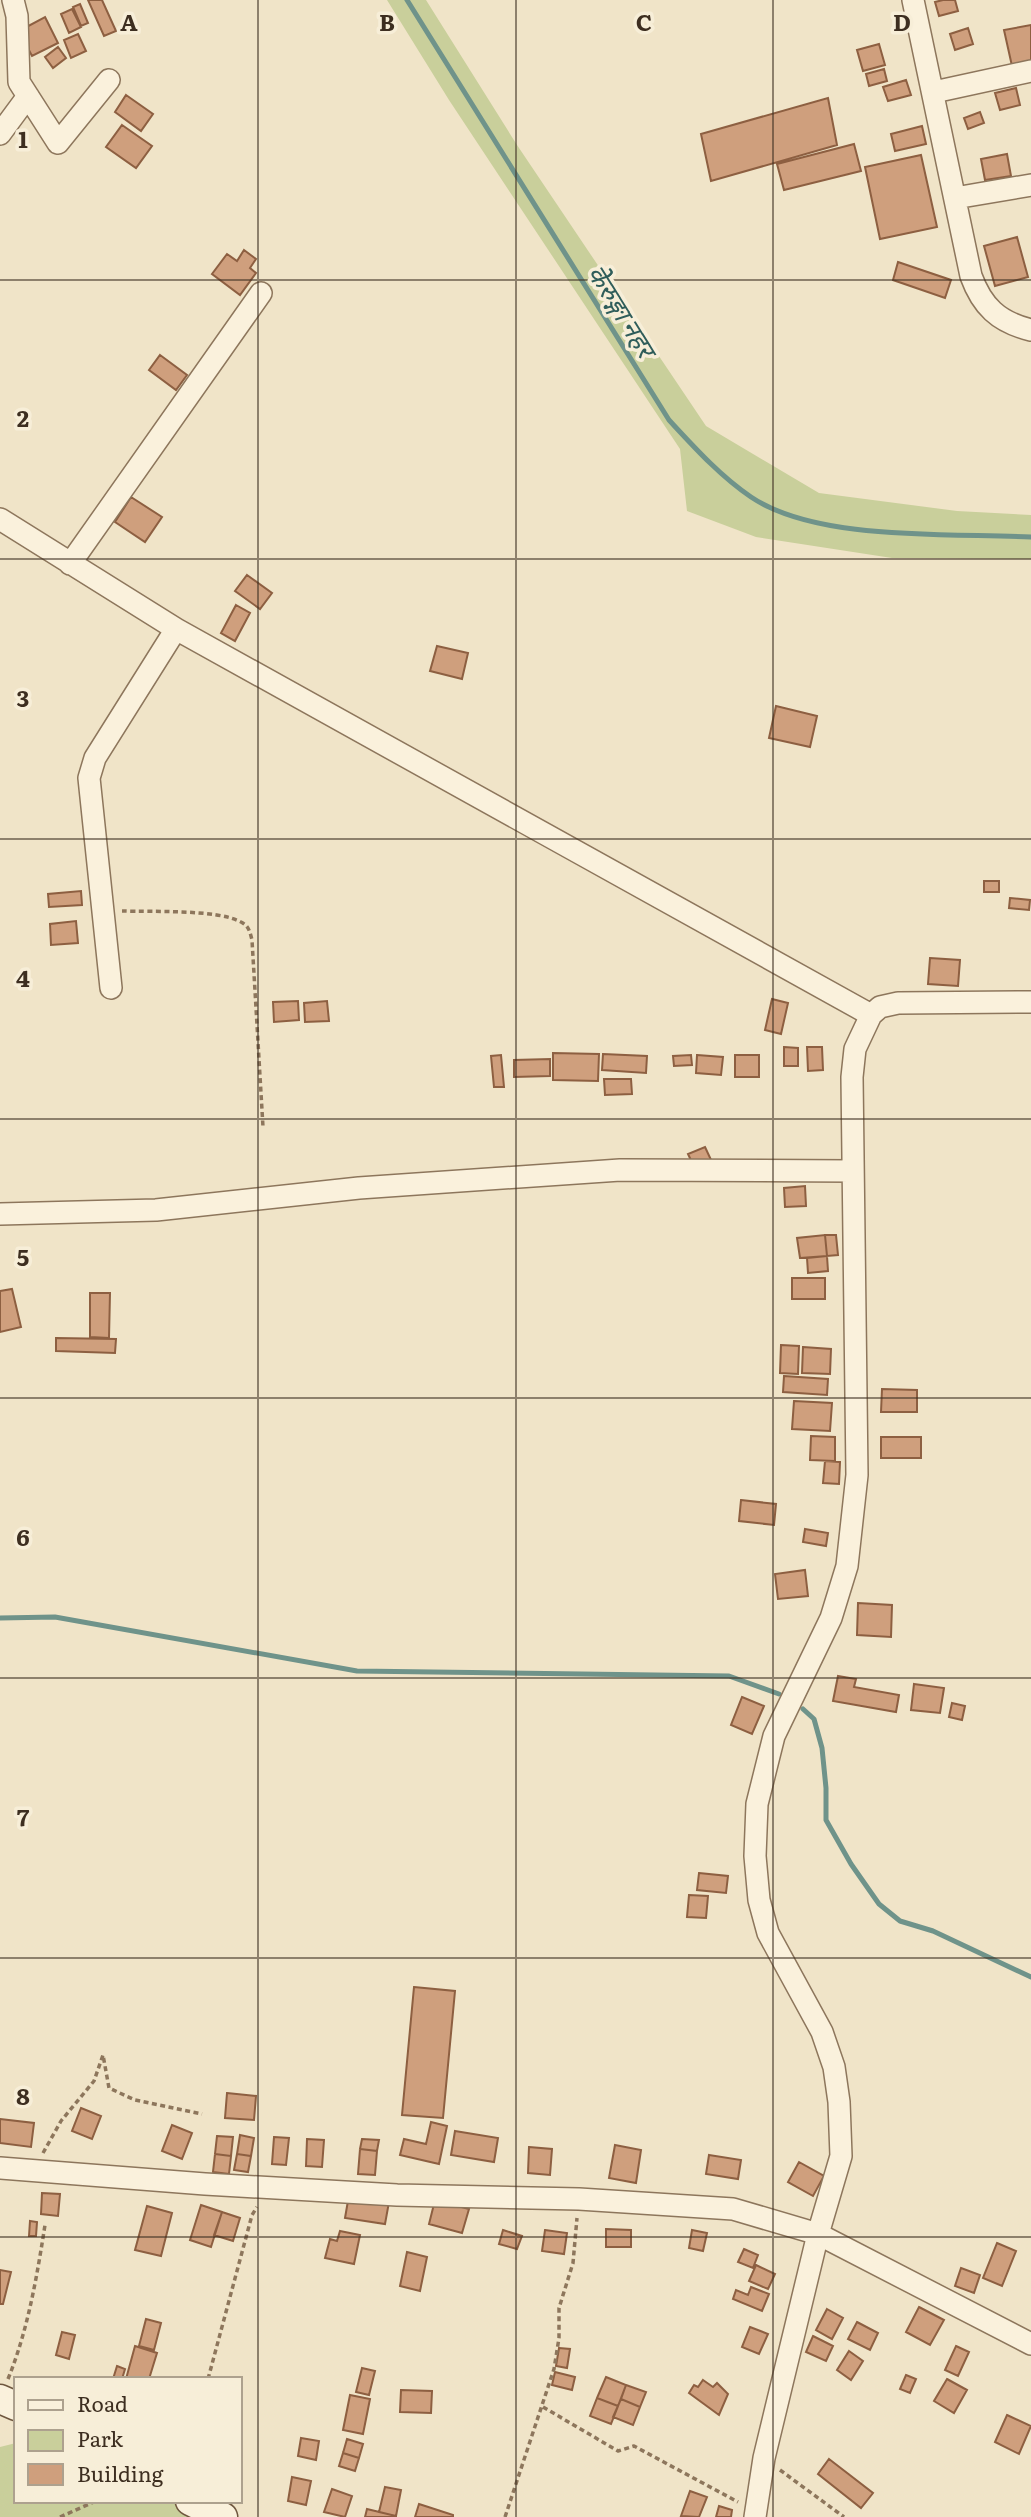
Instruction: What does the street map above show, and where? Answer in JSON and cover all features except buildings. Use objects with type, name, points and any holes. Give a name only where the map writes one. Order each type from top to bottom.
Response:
[{"type":"main road","points":[[194,2503],[223,2517]]},
{"type":"street","points":[[13,0],[17,16],[19,82],[58,143],[109,79]]},
{"type":"street","points":[[913,0],[977,293],[988,309],[1001,320],[1031,330]]},
{"type":"street","points":[[934,92],[1031,71]]},
{"type":"street","points":[[0,134],[29,96]]},
{"type":"street","points":[[955,198],[1031,185]]},
{"type":"street","points":[[70,564],[261,293]]},
{"type":"street","points":[[0,519],[176,629],[871,1016]]},
{"type":"street","points":[[111,988],[89,778],[94,758],[176,629]]},
{"type":"street","points":[[755,2514],[764,2458],[818,2234],[841,2156],[839,2102],[834,2067],[822,2032],[768,1933],[759,1900],[755,1856],[757,1804],[774,1736],[831,1618],[847,1566],[857,1475],[852,1171],[852,1077],[855,1049],[871,1016],[880,1007],[898,1003],[1031,1002]]},
{"type":"street","points":[[0,1214],[156,1210],[359,1188],[620,1170],[852,1171]]},
{"type":"street","points":[[0,2168],[397,2195],[579,2199],[733,2209],[818,2234],[1031,2344]]},
{"type":"path","points":[[103,910],[221,916],[242,923],[250,930],[253,940],[263,1127]]},
{"type":"path","points":[[33,2170],[61,2121],[94,2081],[103,2055],[109,2088],[135,2100],[202,2114]]},
{"type":"path","points":[[209,2377],[252,2215],[270,2187]]},
{"type":"path","points":[[505,2517],[554,2369],[559,2338],[559,2308],[573,2263],[579,2199]]},
{"type":"path","points":[[7,2396],[37,2279],[45,2225]]},
{"type":"path","points":[[543,2407],[618,2451],[634,2446],[755,2514]]},
{"type":"path","points":[[764,2458],[844,2517]]},
{"type":"path","points":[[60,2517],[92,2503]]},
{"type":"green space","points":[[387,0],[426,0],[517,145],[706,426],[819,493],[957,511],[1031,515],[1031,559],[892,558],[756,537],[687,511],[680,449],[449,100]]},
{"type":"green space","points":[[14,2444],[14,2503],[194,2503],[223,2517],[0,2517],[0,2447]]},
{"type":"waterway","name":"केेरुङ्गा नहर","points":[[407,0],[669,420],[729,480],[751,497],[779,511],[812,522],[886,532],[1031,537]]},
{"type":"waterway","points":[[0,1618],[55,1617],[357,1671],[729,1676],[779,1694]]},
{"type":"waterway","points":[[803,1709],[814,1719],[822,1748],[826,1820],[851,1864],[879,1904],[900,1921],[933,1931],[1031,1977]]}]
